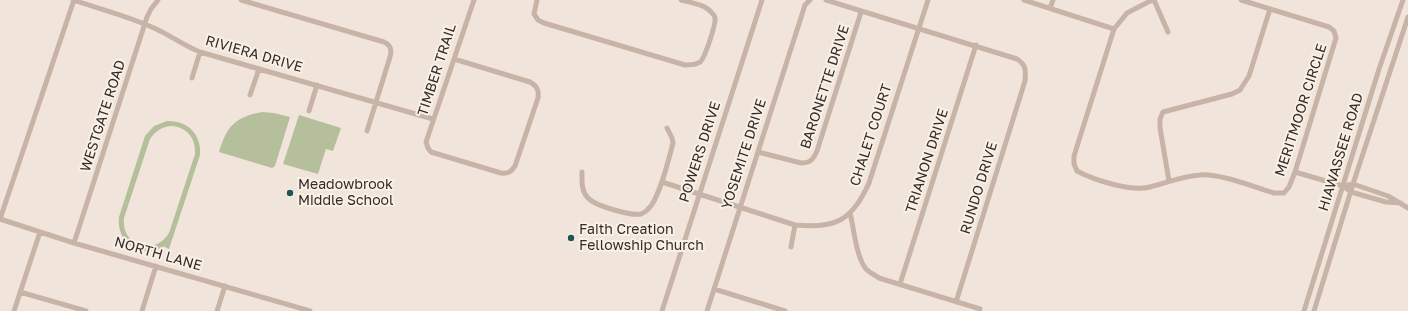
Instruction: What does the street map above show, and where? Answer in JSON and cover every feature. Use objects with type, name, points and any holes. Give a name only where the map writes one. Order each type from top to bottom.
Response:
[{"type":"street","name":"RIVIERA DRIVE","points":[[74,0],[145,24],[191,49],[200,52],[433,119]]},
{"type":"street","points":[[0,219],[74,0]]},
{"type":"street","name":"WESTGATE ROAD","points":[[74,243],[145,24],[151,9],[158,0]]},
{"type":"street","points":[[241,0],[384,42],[391,47],[390,57],[367,131]]},
{"type":"street","name":"TIMBER TRAIL","points":[[454,59],[530,82],[536,85],[539,91],[515,166],[512,171],[507,174],[431,152],[426,142],[473,0]]},
{"type":"street","points":[[537,0],[534,7],[534,14],[538,20],[544,23],[685,65],[693,65],[700,62],[704,57],[715,18],[712,12],[704,7],[681,0]]},
{"type":"street","name":"POWERS DRIVE","points":[[662,311],[762,0]]},
{"type":"street","name":"YOSEMITE DRIVE","points":[[707,311],[805,5],[810,0]]},
{"type":"street","points":[[826,0],[861,12],[976,45]]},
{"type":"street","name":"CHALET COURT","points":[[662,182],[795,225],[814,227],[831,224],[850,213],[862,199],[869,183],[928,0]]},
{"type":"street","points":[[1024,0],[1114,29]]},
{"type":"street","points":[[1050,8],[1052,0]]},
{"type":"street","points":[[1153,0],[1168,32]]},
{"type":"street","name":"MERITMOOR CIRCLE","points":[[1153,0],[1127,13],[1114,29],[1074,156],[1076,171],[1084,175],[1126,187],[1149,187],[1169,181],[1200,175],[1215,175],[1274,192],[1284,193],[1295,172],[1336,38],[1334,31],[1329,27],[1241,0]]},
{"type":"street","name":"HIAWASSEE ROAD","points":[[1304,311],[1379,69],[1403,0]]},
{"type":"street","points":[[1169,181],[1160,128],[1160,119],[1163,112],[1232,94],[1240,90],[1249,76],[1270,9]]},
{"type":"street","name":"BARONETTE DRIVE","points":[[758,152],[801,163],[807,163],[814,159],[861,12]]},
{"type":"street","name":"HIAWASSEE ROAD","points":[[1314,311],[1353,184],[1408,18]]},
{"type":"street","name":"RUNDO DRIVE","points":[[956,302],[1025,81],[1026,70],[1023,63],[1017,59],[976,45]]},
{"type":"street","name":"TRIANON DRIVE","points":[[900,284],[976,45]]},
{"type":"street","points":[[192,78],[200,52]]},
{"type":"street","points":[[250,95],[259,69]]},
{"type":"street","points":[[309,111],[318,85]]},
{"type":"street","points":[[582,172],[583,191],[588,198],[599,205],[632,214],[641,214],[648,210],[656,198],[662,182],[673,143],[667,128]]},
{"type":"street","points":[[1295,172],[1343,186],[1351,192],[1386,202],[1400,204]]},
{"type":"street","points":[[1343,186],[1353,184],[1388,196],[1408,208]]},
{"type":"street","points":[[850,213],[860,258],[865,268],[872,274],[879,278],[980,310]]},
{"type":"street","name":"NORTH LANE","points":[[0,219],[74,243],[310,311]]},
{"type":"street","points":[[791,247],[795,225]]},
{"type":"street","points":[[14,311],[40,232]]},
{"type":"street","points":[[142,311],[156,266]]},
{"type":"street","points":[[217,311],[225,286]]},
{"type":"street","points":[[714,289],[785,311]]},
{"type":"street","points":[[1311,290],[1320,292]]},
{"type":"street","points":[[20,292],[86,311]]},
{"type":"green space","points":[[262,112],[290,117],[275,166],[272,168],[219,152],[225,135],[233,124],[245,117]]},
{"type":"green space","points":[[299,115],[341,128],[333,151],[326,149],[318,174],[283,164]]},
{"type":"green space","points":[[167,121],[174,121],[187,126],[196,135],[200,147],[200,155],[169,249],[165,246],[156,250],[148,251],[132,247],[126,242],[119,227],[119,217],[145,136],[154,126]],"holes":[[[171,126],[186,131],[192,138],[195,154],[169,233],[163,240],[155,245],[140,245],[128,236],[124,228],[124,218],[150,139],[162,128]]]},
{"type":"place","name":"Meadowbrook Middle School","points":[[290,193]]},
{"type":"place","name":"Faith Creation Fellowship Church","points":[[571,238]]}]
